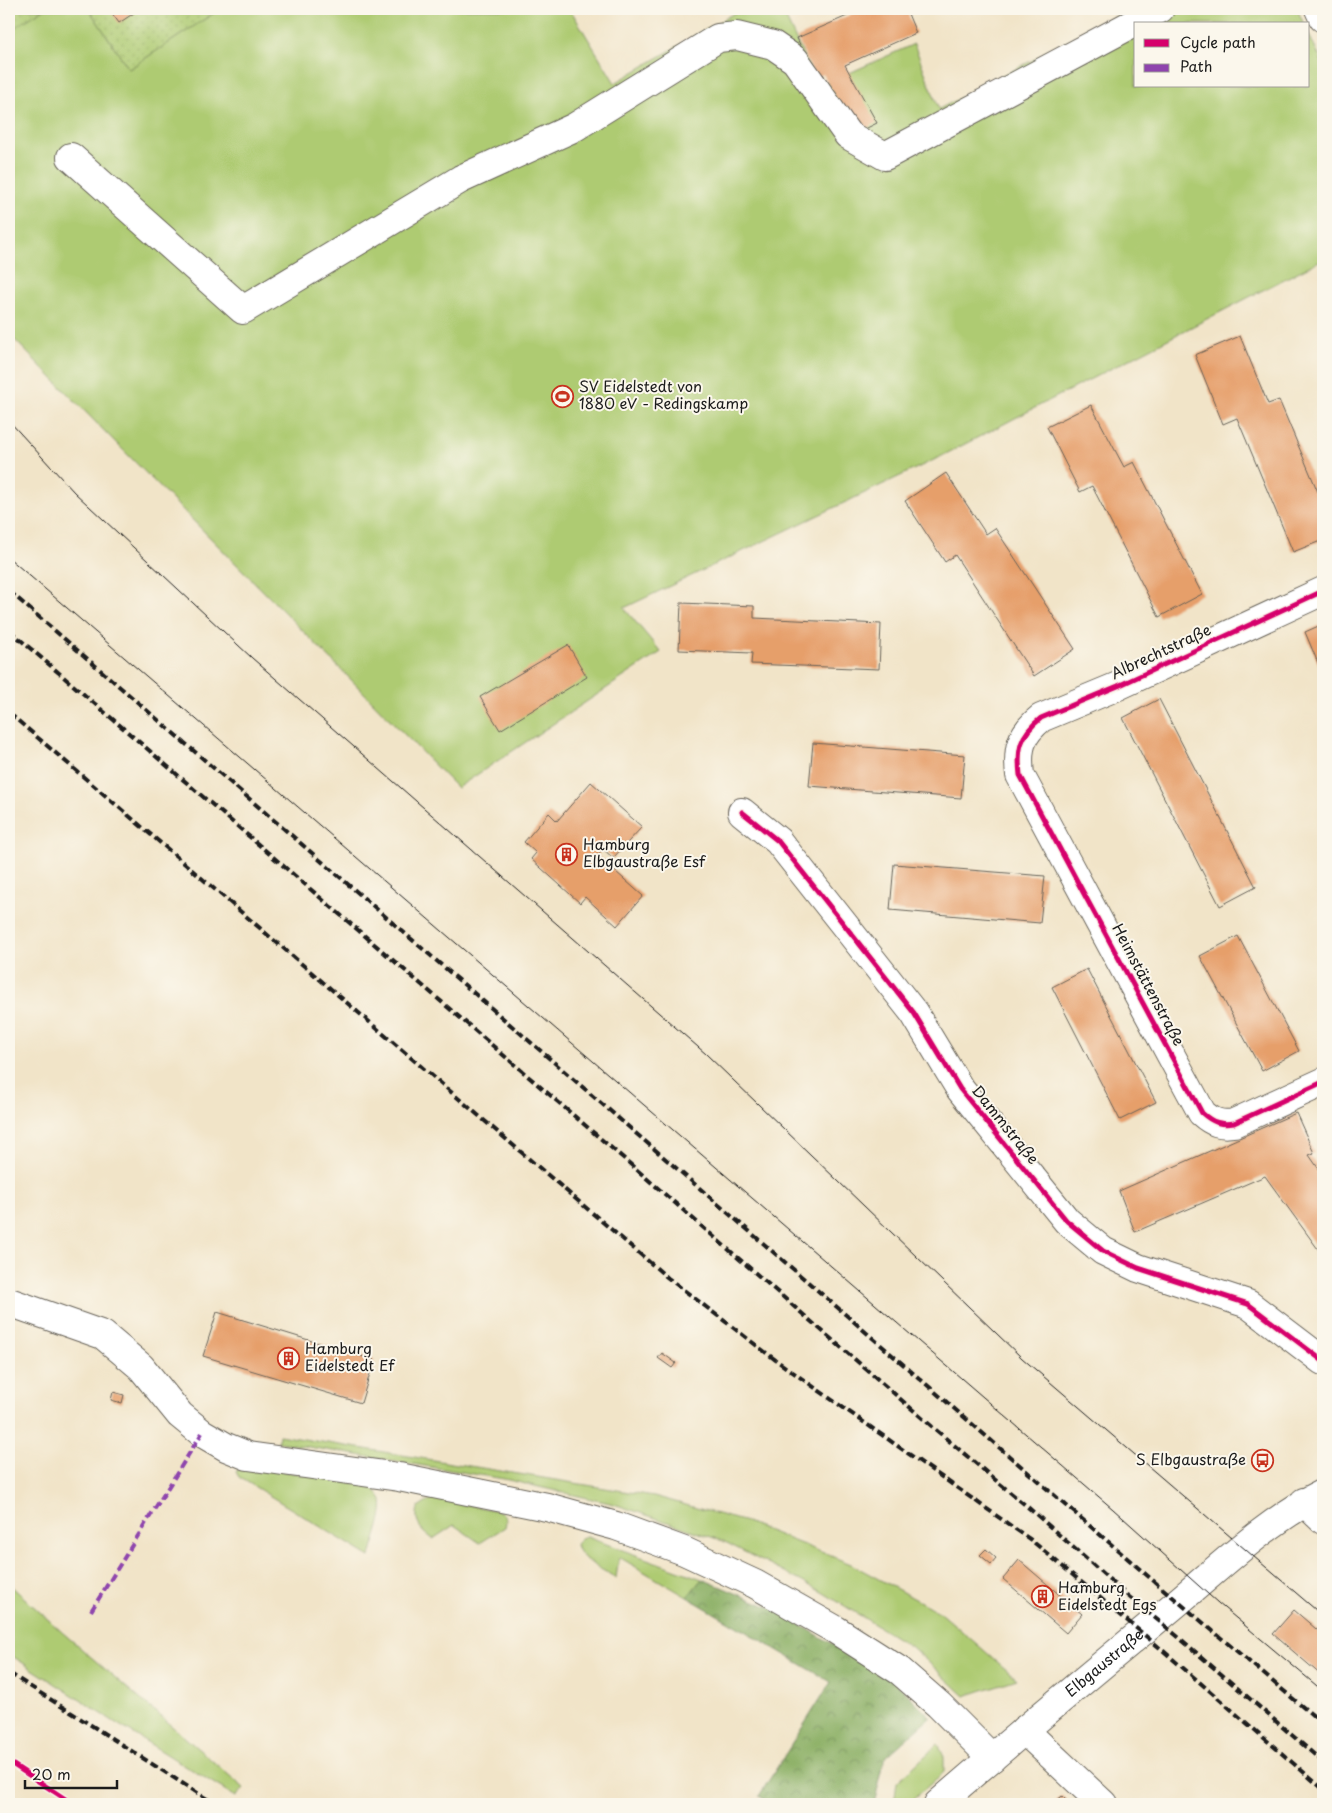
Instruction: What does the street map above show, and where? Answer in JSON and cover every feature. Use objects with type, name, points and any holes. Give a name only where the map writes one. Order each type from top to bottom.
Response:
[{"type":"street","points":[[1136,22],[1160,9]]},
{"type":"street","points":[[1319,9],[1323,18]]},
{"type":"street","points":[[71,157],[243,310],[460,179],[575,127],[718,38],[737,36],[773,45],[795,60],[848,135],[885,156],[1134,23]]},
{"type":"street","name":"Albrechtstraße","points":[[1020,747],[1025,735],[1041,718],[1118,686],[1323,591]]},
{"type":"street","name":"Heimstättenstraße","points":[[1020,747],[1020,775],[1202,1113],[1211,1121],[1222,1124],[1234,1123],[1323,1082]]},
{"type":"street","name":"Dammstraße","points":[[742,812],[778,841],[914,1013],[960,1089],[1067,1221],[1103,1251],[1138,1268],[1248,1304],[1323,1361]]},
{"type":"street","points":[[9,1302],[103,1335],[141,1367],[180,1415],[202,1433],[248,1456],[399,1477],[547,1507],[616,1526],[684,1551],[755,1584],[836,1630],[900,1671],[992,1758]]},
{"type":"street","name":"Elbgaustraße","points":[[938,1804],[1254,1539],[1317,1505]]},
{"type":"street","points":[[1024,1730],[1103,1804]]},
{"type":"green space","points":[[9,9],[44,9],[9,31]]},
{"type":"green space","name":"SV Eidelstedt von 1880 eV - Redingskamp","points":[[44,9],[89,9],[129,69],[220,9],[570,9],[615,83],[734,13],[783,12],[818,87],[914,44],[939,109],[1131,9],[1297,9],[1303,22],[1134,22],[1134,88],[1310,88],[1310,37],[1323,64],[1323,259],[938,458],[624,608],[661,652],[457,788],[9,334],[9,31]]},
{"type":"green space","points":[[89,9],[220,9],[129,69]]},
{"type":"green space","points":[[279,1435],[654,1496],[746,1522],[851,1564],[941,1613],[1017,1679],[965,1696],[913,1648],[822,1592],[723,1541],[614,1504],[504,1479],[278,1442]]},
{"type":"green space","points":[[245,1465],[366,1485],[373,1489],[381,1498],[382,1510],[370,1557],[239,1477],[236,1472]]},
{"type":"green space","points":[[433,1498],[499,1511],[505,1518],[505,1527],[480,1543],[454,1525],[433,1539],[420,1526],[417,1514],[418,1508]]},
{"type":"green space","points":[[587,1537],[702,1579],[687,1597],[619,1557],[616,1578],[581,1555],[576,1544],[581,1539]]},
{"type":"green space","points":[[702,1579],[774,1609],[893,1680],[931,1717],[885,1758],[874,1804],[772,1804],[759,1796],[831,1682],[687,1597]]},
{"type":"green space","points":[[9,1584],[63,1633],[244,1788],[236,1797],[9,1654]]},
{"type":"green space","points":[[938,1744],[944,1757],[944,1772],[908,1804],[894,1804],[897,1782]]},
{"type":"building","points":[[109,9],[140,9],[119,23]]},
{"type":"building","points":[[863,9],[906,9],[916,33],[845,65],[877,123],[855,134],[823,74],[815,78],[797,38]]},
{"type":"building","points":[[9,142],[13,148],[11,160],[9,161]]},
{"type":"building","points":[[1240,336],[1268,404],[1279,400],[1323,504],[1323,540],[1293,552],[1237,418],[1223,424],[1195,355]]},
{"type":"building","points":[[1091,405],[1124,467],[1134,462],[1202,594],[1159,617],[1092,486],[1080,492],[1047,427]]},
{"type":"building","points":[[946,473],[986,534],[995,528],[1075,649],[1034,676],[955,555],[945,562],[905,501]]},
{"type":"building","points":[[681,603],[754,606],[754,618],[881,624],[879,669],[751,664],[752,653],[679,650]]},
{"type":"building","points":[[1323,624],[1323,675],[1305,632]]},
{"type":"building","points":[[568,645],[587,677],[500,730],[480,697]]},
{"type":"building","points":[[1159,699],[1256,887],[1220,906],[1123,718]]},
{"type":"building","points":[[813,743],[965,755],[961,798],[809,786]]},
{"type":"building","name":"Hamburg Elbgaustraße Esf","points":[[591,782],[642,827],[613,858],[603,849],[597,855],[643,896],[617,926],[585,897],[580,903],[531,859],[536,853],[524,842],[549,813],[557,821]]},
{"type":"building","points":[[894,864],[1045,876],[1040,923],[890,910]]},
{"type":"building","points":[[1238,936],[1299,1051],[1262,1071],[1200,956]]},
{"type":"building","points":[[1087,969],[1156,1102],[1120,1120],[1052,987]]},
{"type":"building","points":[[1296,1113],[1314,1153],[1309,1155],[1323,1175],[1323,1256],[1265,1176],[1135,1232],[1119,1191]]},
{"type":"building","name":"Hamburg Eidelstedt Ef","points":[[217,1312],[374,1360],[361,1403],[203,1356]]},
{"type":"building","points":[[662,1353],[676,1363],[672,1368],[658,1358]]},
{"type":"building","points":[[113,1392],[124,1395],[122,1403],[111,1400]]},
{"type":"building","points":[[986,1549],[996,1558],[991,1564],[980,1555]]},
{"type":"building","name":"Hamburg Eidelstedt Egs","points":[[1019,1560],[1082,1614],[1066,1633],[1003,1579]]},
{"type":"building","points":[[1294,1610],[1323,1635],[1322,1676],[1273,1634]]},
{"type":"building","points":[[1062,1796],[1070,1804],[1053,1804]]},
{"type":"tram line","points":[[9,421],[74,492],[252,658],[706,1054],[1022,1358],[1323,1616]]},
{"type":"tram line","points":[[9,558],[1113,1509],[1218,1603],[1323,1691]]},
{"type":"railway","points":[[9,591],[1149,1577],[1323,1724]]},
{"type":"railway","points":[[9,630],[1030,1509],[1128,1596],[1323,1762]]},
{"type":"railway","points":[[9,713],[668,1278],[777,1361],[1031,1540],[1160,1648],[1323,1789]]},
{"type":"railway","points":[[9,1673],[215,1804]]},
{"type":"marked path","points":[[91,1611],[202,1433]]},
{"type":"cycle path","points":[[1323,591],[1118,686],[1041,718],[1028,730],[1024,737],[1019,758],[1020,775],[1202,1113],[1217,1122],[1225,1124],[1234,1123],[1323,1082]]},
{"type":"cycle path","points":[[742,812],[778,841],[914,1013],[960,1089],[1067,1221],[1103,1251],[1138,1268],[1248,1304],[1323,1361]]},
{"type":"cycle path","points":[[9,1762],[73,1804]]},
{"type":"place","name":"SV Eidelstedt von 1880 eV - Redingskamp","points":[[563,396]]},
{"type":"place","name":"Hamburg Elbgaustraße Esf","points":[[567,854]]},
{"type":"place","name":"Hamburg Eidelstedt Ef","points":[[289,1358]]},
{"type":"place","name":"S Elbgaustraße","points":[[1262,1460]]},
{"type":"place","name":"Hamburg Eidelstedt Egs","points":[[1042,1597]]}]
